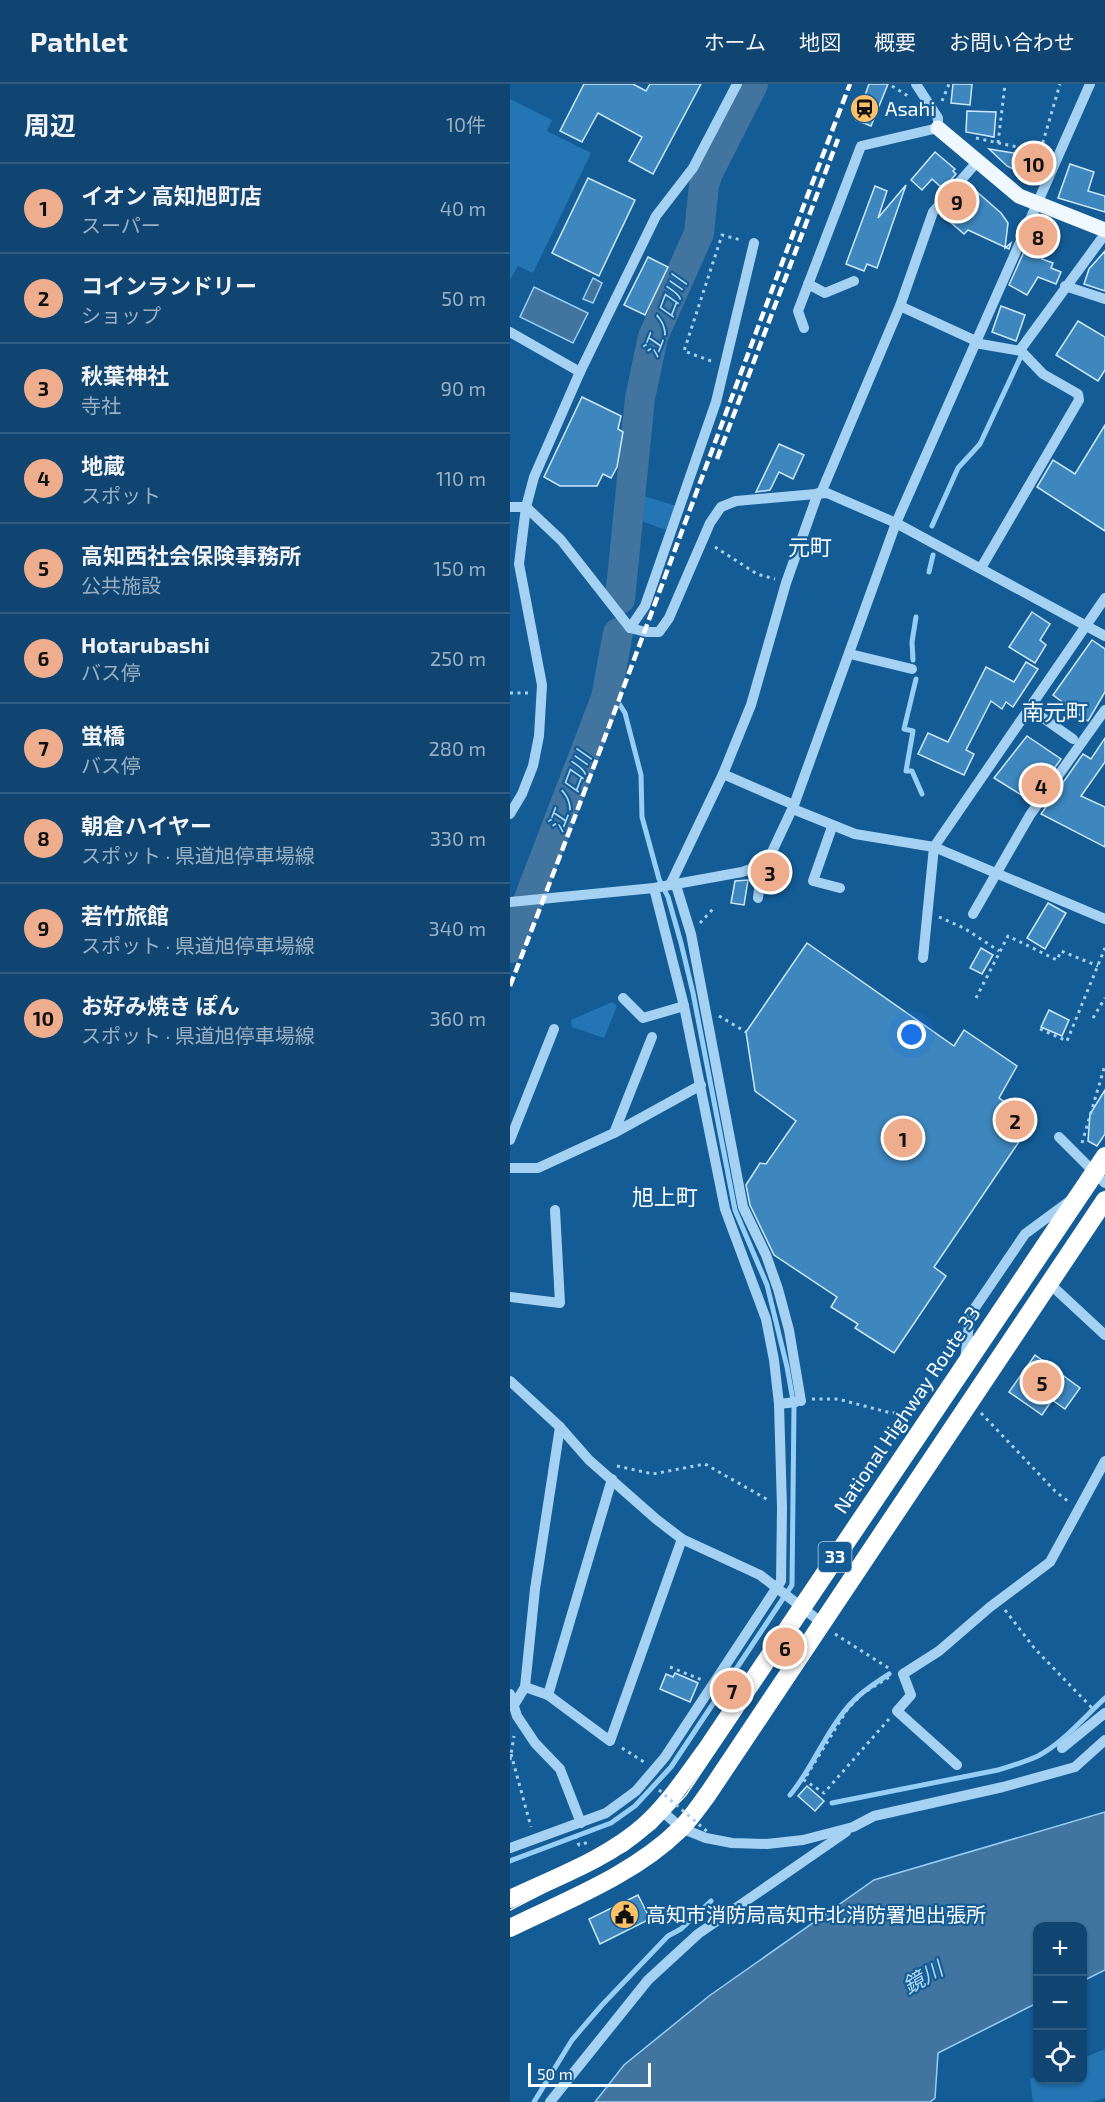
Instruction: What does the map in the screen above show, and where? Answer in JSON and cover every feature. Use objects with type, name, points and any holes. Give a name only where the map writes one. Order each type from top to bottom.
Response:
[{"type":"highway","name":"National Highway Route 33","points":[[510,1899],[607,1852],[642,1828],[661,1810],[708,1747],[787,1596],[934,1411],[1081,1192],[1100,1178],[1105,1156]]},
{"type":"highway","name":"33","points":[[510,1928],[610,1878],[655,1850],[681,1828],[708,1794],[1105,1200]]},
{"type":"main road","points":[[938,128],[1013,192],[1036,204],[1105,232]]},
{"type":"street","points":[[510,814],[534,766],[539,736],[542,692],[515,566],[534,477],[580,372],[656,216],[693,168],[737,84]]},
{"type":"street","points":[[804,328],[798,311],[861,146],[938,128],[938,118],[916,84]]},
{"type":"street","points":[[513,902],[655,888],[672,883],[742,872],[762,865],[771,854],[794,807],[896,523],[1090,84]]},
{"type":"street","points":[[791,1402],[766,1318],[761,1273],[743,1207],[691,934],[672,883],[723,774],[759,684],[786,583],[820,493],[900,306],[933,212],[977,162]]},
{"type":"street","points":[[1020,350],[1105,232]]},
{"type":"street","points":[[630,628],[645,606],[716,402],[754,243]]},
{"type":"street","points":[[808,284],[825,293],[855,280]]},
{"type":"street","points":[[1065,286],[1105,299]]},
{"type":"street","points":[[900,306],[976,342],[1020,350],[1043,374],[1078,394],[1079,400],[981,568]]},
{"type":"street","points":[[510,332],[580,372]]},
{"type":"street","points":[[510,507],[526,507],[561,540],[630,628],[646,632],[659,632],[669,618],[710,523],[721,507],[736,501],[827,493],[896,523],[1105,636]]},
{"type":"street","points":[[923,958],[933,847],[1105,598]]},
{"type":"street","points":[[850,654],[912,669]]},
{"type":"street","points":[[1029,708],[1073,739]]},
{"type":"street","points":[[973,914],[996,872],[1065,763],[1105,710]]},
{"type":"street","points":[[723,774],[832,827],[855,834],[933,847],[1105,919]]},
{"type":"street","points":[[832,827],[813,881],[840,888]]},
{"type":"street","points":[[758,898],[762,865]]},
{"type":"street","points":[[655,888],[684,1006],[725,1209],[761,1273],[789,1330],[791,1402],[782,1508],[782,1570],[787,1596]]},
{"type":"street","points":[[623,998],[643,1018],[684,1006]]},
{"type":"street","points":[[510,1140],[554,1029]]},
{"type":"street","points":[[614,1133],[652,1037]]},
{"type":"street","points":[[510,1167],[538,1168],[614,1133],[701,1085]]},
{"type":"street","points":[[1059,1137],[1100,1178]]},
{"type":"street","points":[[510,1297],[560,1303],[555,1210]]},
{"type":"street","points":[[1050,1284],[1105,1335]]},
{"type":"street","points":[[510,1381],[560,1427],[589,1460],[656,1519],[682,1539],[760,1575],[822,1623]]},
{"type":"street","points":[[514,1706],[525,1687],[535,1589],[560,1427]]},
{"type":"street","points":[[957,1765],[897,1711],[911,1695],[903,1674],[939,1651],[998,1601],[1050,1562],[1105,1461]]},
{"type":"street","points":[[548,1695],[612,1479]]},
{"type":"street","points":[[525,1687],[548,1695],[610,1741],[682,1539]]},
{"type":"street","points":[[510,1848],[606,1813],[636,1791],[656,1769],[714,1685],[787,1596]]},
{"type":"street","points":[[510,1694],[517,1716],[535,1743],[560,1769],[581,1822]]},
{"type":"street","points":[[1062,1748],[1103,1715]]},
{"type":"street","points":[[550,2102],[648,1980],[698,1934],[853,1827],[874,1816],[1003,1787],[1075,1767],[1105,1740]]},
{"type":"street","points":[[661,1810],[681,1828],[706,1838],[732,1843],[767,1844],[803,1840],[853,1827]]},
{"type":"path","points":[[942,102],[949,84]]},
{"type":"path","points":[[998,143],[1005,84]]},
{"type":"path","points":[[987,141],[1040,152],[1060,84]]},
{"type":"path","points":[[724,367],[684,351],[722,235],[754,243]]},
{"type":"path","points":[[703,540],[757,574],[786,583]]},
{"type":"path","points":[[510,693],[542,692]]},
{"type":"path","points":[[927,912],[964,928],[999,951]]},
{"type":"path","points":[[976,998],[1008,936],[1057,960],[1061,951],[1098,966]]},
{"type":"path","points":[[1040,1029],[1067,1041],[1105,948]]},
{"type":"path","points":[[1093,1018],[1105,998]]},
{"type":"path","points":[[1092,1003],[1099,1006]]},
{"type":"path","points":[[705,1006],[729,1024],[746,1032]]},
{"type":"path","points":[[1075,1155],[1082,1142],[1083,1130],[1105,1065]]},
{"type":"path","points":[[791,1402],[838,1399],[891,1413],[934,1411]]},
{"type":"path","points":[[970,1402],[1055,1491],[1078,1509]]},
{"type":"path","points":[[589,1460],[653,1474],[705,1464],[782,1508]]},
{"type":"path","points":[[998,1601],[1035,1649],[1103,1715]]},
{"type":"path","points":[[822,1623],[828,1630],[896,1672],[862,1695],[847,1710],[804,1780],[825,1792],[897,1711]]},
{"type":"path","points":[[670,1667],[714,1685]]},
{"type":"path","points":[[610,1741],[656,1769]]},
{"type":"path","points":[[511,1754],[534,1839]]},
{"type":"path","points":[[659,1790],[710,1834]]},
{"type":"shaded area","points":[[510,99],[552,120],[547,131],[591,153],[533,273],[518,266],[510,280]]},
{"type":"shaded area","points":[[634,493],[676,506],[666,530],[636,519]]},
{"type":"shaded area","points":[[612,1002],[617,1006],[604,1038],[572,1027],[571,1020]]},
{"type":"shaded area","points":[[1105,2049],[1105,2098],[1091,2102],[1033,2102],[1030,2079],[1033,2078],[1033,2084],[1087,2084],[1087,2056]]},
{"type":"water","points":[[593,278],[602,283],[593,303],[583,299]]},
{"type":"water","points":[[534,287],[588,313],[573,343],[520,317]]},
{"type":"water","name":"鏡川","points":[[1105,1812],[1105,1970],[1087,1979],[1087,1922],[1033,1922],[1033,2005],[938,2053],[935,2098],[930,2102],[595,2102],[624,2065],[709,1996],[874,1880]]},
{"type":"building","points":[[584,84],[633,84],[646,91],[650,84],[701,84],[653,174],[629,161],[642,137],[598,113],[582,142],[560,131]]},
{"type":"building","points":[[869,84],[888,84],[871,126],[856,120]]},
{"type":"building","points":[[953,84],[972,84],[970,105],[951,103]]},
{"type":"building","points":[[967,111],[996,112],[994,137],[966,132]]},
{"type":"building","points":[[989,149],[1048,160],[1036,172],[1025,175],[1007,166]]},
{"type":"building","points":[[935,152],[955,169],[953,171],[956,174],[943,189],[932,179],[922,190],[911,180]]},
{"type":"building","points":[[1070,164],[1094,172],[1088,191],[1105,196],[1105,212],[1058,198]]},
{"type":"building","points":[[588,178],[635,200],[599,276],[552,253]]},
{"type":"building","points":[[968,184],[1001,213],[1008,223],[1005,247],[968,230],[964,234],[941,214]]},
{"type":"building","points":[[906,185],[877,268],[867,264],[864,271],[846,264],[875,186],[887,191],[878,218]]},
{"type":"building","points":[[1043,219],[1055,223],[1042,259],[1053,263],[1051,268],[1061,272],[1056,284],[1038,277],[1027,295],[1009,285],[1036,225]]},
{"type":"building","points":[[1105,251],[1105,291],[1084,284],[1089,269]]},
{"type":"building","points":[[648,257],[668,267],[645,315],[624,305]]},
{"type":"building","points":[[1001,306],[1025,315],[1016,341],[992,332]]},
{"type":"building","points":[[1078,321],[1105,337],[1105,370],[1098,381],[1056,355]]},
{"type":"building","points":[[582,397],[621,416],[618,429],[623,432],[617,467],[611,478],[603,474],[597,486],[560,486],[544,477]]},
{"type":"building","points":[[1105,425],[1105,531],[1037,487],[1053,460],[1075,474]]},
{"type":"building","points":[[779,444],[804,455],[793,479],[779,472],[770,490],[756,492]]},
{"type":"building","points":[[1032,612],[1050,624],[1040,640],[1046,645],[1035,663],[1009,647]]},
{"type":"building","points":[[1092,640],[1105,649],[1105,692],[1088,721],[1053,695]]},
{"type":"building","points":[[1026,662],[1038,669],[1013,707],[1006,702],[1002,709],[991,701],[966,750],[974,754],[964,775],[918,754],[928,733],[948,742],[986,667],[1014,682]]},
{"type":"building","points":[[1027,736],[1061,759],[1031,801],[994,778]]},
{"type":"building","points":[[1105,738],[1105,762],[1081,796],[1105,807],[1105,847],[1041,814],[1083,754],[1091,759]]},
{"type":"building","points":[[748,880],[744,905],[731,903],[735,881]]},
{"type":"building","points":[[1048,903],[1066,913],[1045,949],[1027,938]]},
{"type":"building","points":[[807,943],[954,1046],[964,1030],[1017,1066],[999,1098],[1033,1121],[934,1267],[946,1276],[894,1353],[855,1328],[858,1324],[831,1307],[837,1297],[774,1255],[750,1205],[746,1185],[760,1163],[766,1164],[796,1121],[755,1091],[746,1032]]},
{"type":"building","points":[[981,948],[993,955],[982,974],[970,968]]},
{"type":"building","points":[[1049,1010],[1069,1020],[1062,1036],[1041,1027]]},
{"type":"building","points":[[1105,1090],[1105,1134],[1097,1146],[1088,1141],[1090,1114]]},
{"type":"building","points":[[1035,1355],[1080,1388],[1065,1409],[1052,1400],[1042,1415],[1009,1392]]},
{"type":"building","points":[[675,1673],[698,1683],[690,1702],[660,1689],[666,1674],[673,1677]]},
{"type":"building","points":[[807,1786],[824,1801],[815,1811],[798,1796]]},
{"type":"building","points":[[638,1895],[650,1919],[600,1944],[589,1919]]},
{"type":"waterway","name":"江ノ口川","points":[[620,599],[640,398],[653,337],[699,233],[704,185],[708,173],[753,84]]},
{"type":"waterway","points":[[932,526],[958,468],[980,444],[1022,354]]},
{"type":"waterway","points":[[929,572],[933,555]]},
{"type":"waterway","points":[[913,660],[912,642],[916,617]]},
{"type":"waterway","name":"江ノ口川","points":[[510,948],[606,698],[618,633]]},
{"type":"waterway","points":[[916,679],[904,729],[913,731],[906,771],[912,771],[922,794]]},
{"type":"waterway","points":[[510,1861],[611,1823],[635,1806],[671,1767],[792,1585],[794,1406],[787,1367],[767,1285],[735,1210],[693,993],[668,897],[659,879],[642,817],[641,775],[625,713],[620,705]]},
{"type":"waterway","points":[[790,1795],[846,1709],[861,1694],[889,1674]]},
{"type":"waterway","points":[[832,1803],[998,1770],[1028,1760],[1056,1744],[1105,1698]]},
{"type":"waterway","points":[[534,2102],[572,2040],[602,2005],[668,1936],[681,1929],[711,1901]]},
{"type":"tram line","points":[[510,1910],[627,1850],[655,1828],[686,1795],[1105,1173]]},
{"type":"railway","points":[[510,986],[850,84]]},
{"type":"railway","points":[[717,459],[838,139]]},
{"type":"place","name":"Asahi","points":[[864,109]]},
{"type":"place","name":"お好み焼き ぽん","points":[[1034,163]]},
{"type":"place","name":"若竹旅館","points":[[957,201]]},
{"type":"place","name":"朝倉ハイヤー","points":[[1038,236]]},
{"type":"place","name":"地蔵","points":[[1041,785]]},
{"type":"place","name":"秋葉神社","points":[[770,872]]},
{"type":"place","name":"コインランドリー","points":[[1015,1120]]},
{"type":"place","name":"イオン 高知旭町店","points":[[903,1138]]},
{"type":"place","name":"高知西社会保険事務所","points":[[1042,1382]]},
{"type":"place","name":"Hotarubashi","points":[[785,1647]]},
{"type":"place","name":"蛍橋","points":[[732,1690]]},
{"type":"place","name":"高知市消防局高知市北消防署旭出張所","points":[[625,1915]]},
{"type":"district","name":"元町","points":[[810,547]]},
{"type":"district","name":"南元町","points":[[1055,712]]},
{"type":"district","name":"旭上町","points":[[665,1197]]}]
